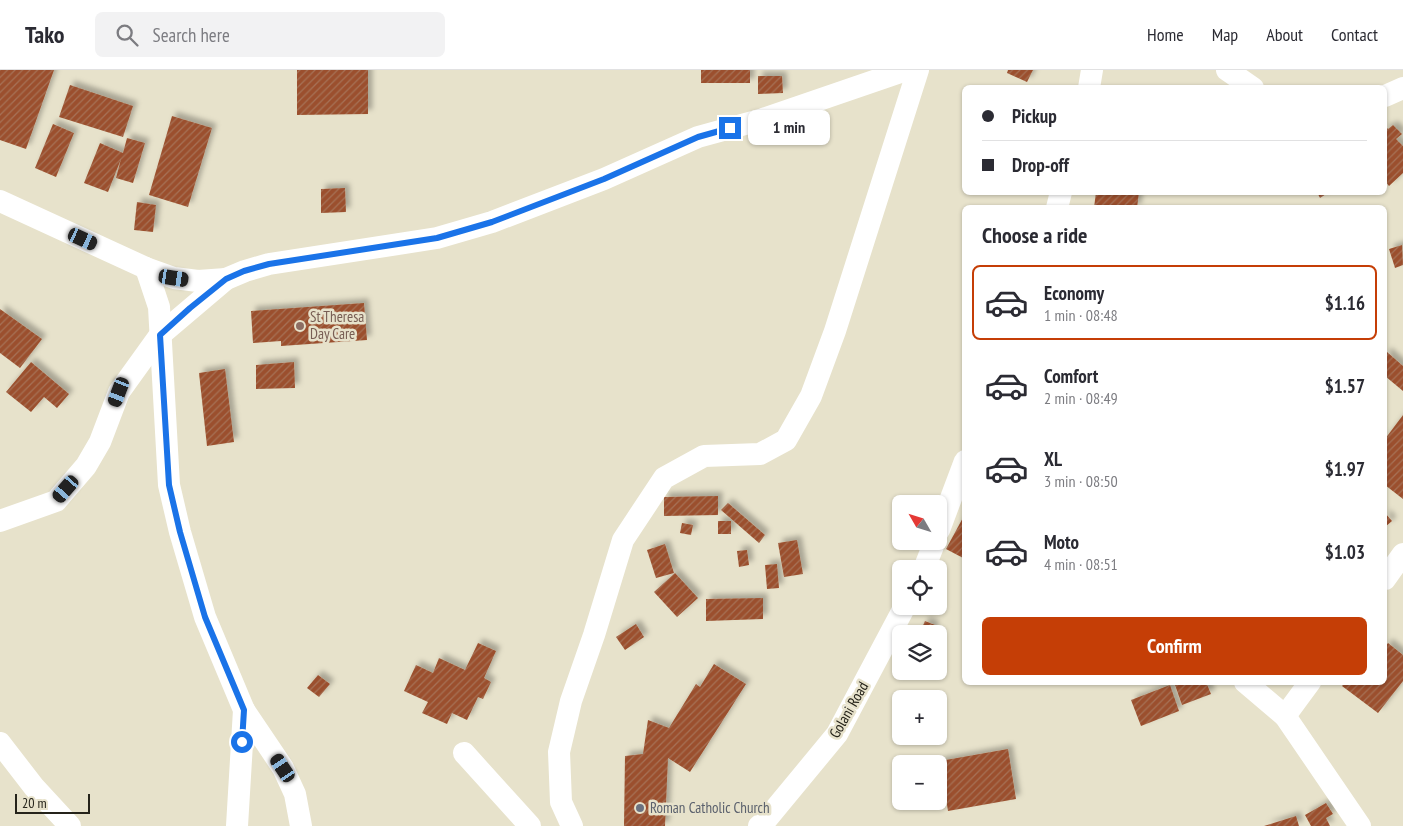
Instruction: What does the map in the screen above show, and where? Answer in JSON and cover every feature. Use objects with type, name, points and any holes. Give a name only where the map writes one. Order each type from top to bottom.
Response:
[{"type":"street","points":[[0,521],[56,501],[86,466],[100,442],[119,392],[160,335],[226,279],[244,271],[269,264],[437,238],[492,222],[604,179],[698,137],[763,119],[906,70]]},
{"type":"street","points":[[572,826],[561,802],[559,752],[571,701],[594,635],[623,540],[664,478],[704,456],[760,454],[786,440],[811,396],[835,331],[918,70]]},
{"type":"street","points":[[1090,85],[1092,70]]},
{"type":"street","points":[[1227,70],[1249,85]]},
{"type":"street","points":[[1387,95],[1403,88]]},
{"type":"street","points":[[0,200],[146,268],[174,278],[198,281],[226,279]]},
{"type":"street","points":[[146,268],[159,307],[169,485],[180,532],[205,617],[244,710],[283,768],[295,794],[301,826]]},
{"type":"street","points":[[948,506],[962,469]]},
{"type":"street","points":[[1387,576],[1403,554]]},
{"type":"street","name":"Golani Road","points":[[759,826],[837,734],[901,615]]},
{"type":"street","points":[[1249,685],[1285,716],[1360,826]]},
{"type":"street","points":[[1285,716],[1308,685]]},
{"type":"street","points":[[237,826],[244,710]]},
{"type":"street","points":[[0,743],[34,787],[70,826]]},
{"type":"street","points":[[464,753],[530,826]]},
{"type":"building","points":[[0,70],[54,70],[26,149],[0,140]]},
{"type":"building","points":[[297,70],[368,70],[368,114],[297,115]]},
{"type":"building","points":[[701,70],[750,70],[750,83],[701,83]]},
{"type":"building","points":[[1008,70],[1033,70],[1027,82],[1007,73]]},
{"type":"building","points":[[758,76],[782,76],[783,93],[758,94]]},
{"type":"building","points":[[70,85],[133,106],[123,137],[59,117]]},
{"type":"building","points":[[172,116],[212,128],[188,207],[149,195]]},
{"type":"building","points":[[53,124],[74,133],[56,177],[35,168]]},
{"type":"building","points":[[1393,125],[1402,134],[1396,139],[1403,146],[1403,173],[1389,186],[1387,184],[1388,129]]},
{"type":"building","points":[[127,138],[145,143],[133,183],[116,178],[121,159],[108,192],[84,183],[100,143],[123,153]]},
{"type":"building","points":[[345,188],[346,212],[321,213],[321,189]]},
{"type":"building","points":[[1096,195],[1139,195],[1137,205],[1094,205]]},
{"type":"building","points":[[137,202],[156,205],[153,232],[134,230]]},
{"type":"building","points":[[1402,245],[1403,265],[1395,268],[1389,249]]},
{"type":"building","points":[[364,303],[367,340],[281,346],[281,341],[253,343],[251,311]]},
{"type":"building","points":[[0,309],[42,339],[20,368],[0,353]]},
{"type":"building","points":[[1387,352],[1403,366],[1403,391],[1387,378]]},
{"type":"building","points":[[31,362],[69,394],[57,408],[44,397],[31,412],[6,392]]},
{"type":"building","points":[[294,362],[295,388],[256,389],[256,365]]},
{"type":"building","points":[[225,369],[234,442],[207,446],[199,373]]},
{"type":"building","points":[[1403,415],[1403,499],[1387,487],[1387,436]]},
{"type":"building","points":[[718,496],[718,515],[664,516],[664,497]]},
{"type":"building","points":[[728,503],[765,535],[759,543],[721,510]]},
{"type":"building","points":[[1387,515],[1392,521],[1387,525]]},
{"type":"building","points":[[962,520],[962,557],[948,550],[948,545]]},
{"type":"building","points":[[718,521],[731,521],[731,534],[718,534]]},
{"type":"building","points":[[682,523],[693,525],[691,535],[680,533]]},
{"type":"building","points":[[797,540],[803,574],[784,577],[778,543]]},
{"type":"building","points":[[665,544],[674,573],[656,578],[647,550]]},
{"type":"building","points":[[747,550],[749,565],[739,567],[737,551]]},
{"type":"building","points":[[777,564],[779,588],[767,589],[765,565]]},
{"type":"building","points":[[675,573],[698,598],[677,617],[654,592]]},
{"type":"building","points":[[763,598],[763,619],[706,621],[706,599]]},
{"type":"building","points":[[925,621],[935,625],[923,625]]},
{"type":"building","points":[[636,624],[644,637],[625,650],[616,637]]},
{"type":"building","points":[[478,643],[496,651],[484,678],[491,682],[483,699],[478,697],[467,720],[452,713],[447,724],[422,713],[428,702],[404,691],[416,665],[433,673],[439,658],[465,670]]},
{"type":"building","points":[[1388,643],[1403,655],[1403,681],[1378,713],[1342,686],[1387,685]]},
{"type":"building","points":[[714,664],[746,684],[690,772],[668,758],[665,826],[624,826],[625,756],[643,754],[648,720],[669,728],[696,684],[700,687]]},
{"type":"building","points":[[318,675],[330,684],[319,697],[307,688]]},
{"type":"building","points":[[1170,685],[1179,711],[1141,726],[1131,700]]},
{"type":"building","points":[[1175,685],[1207,685],[1211,694],[1182,705]]},
{"type":"building","points":[[1008,749],[1016,799],[948,811],[947,760]]},
{"type":"building","points":[[1326,803],[1333,814],[1326,818],[1330,826],[1311,826],[1305,815]]},
{"type":"building","points":[[1296,816],[1299,826],[1264,826]]},
{"type":"place","name":"St Theresa Day Care","points":[[300,326]]},
{"type":"place","name":"Roman Catholic Church","points":[[640,808]]},
{"type":"route","points":[[242,742],[244,710],[205,617],[180,532],[169,485],[160,335],[226,279],[244,271],[269,264],[437,238],[492,222],[604,179],[698,137],[730,128]]}]
